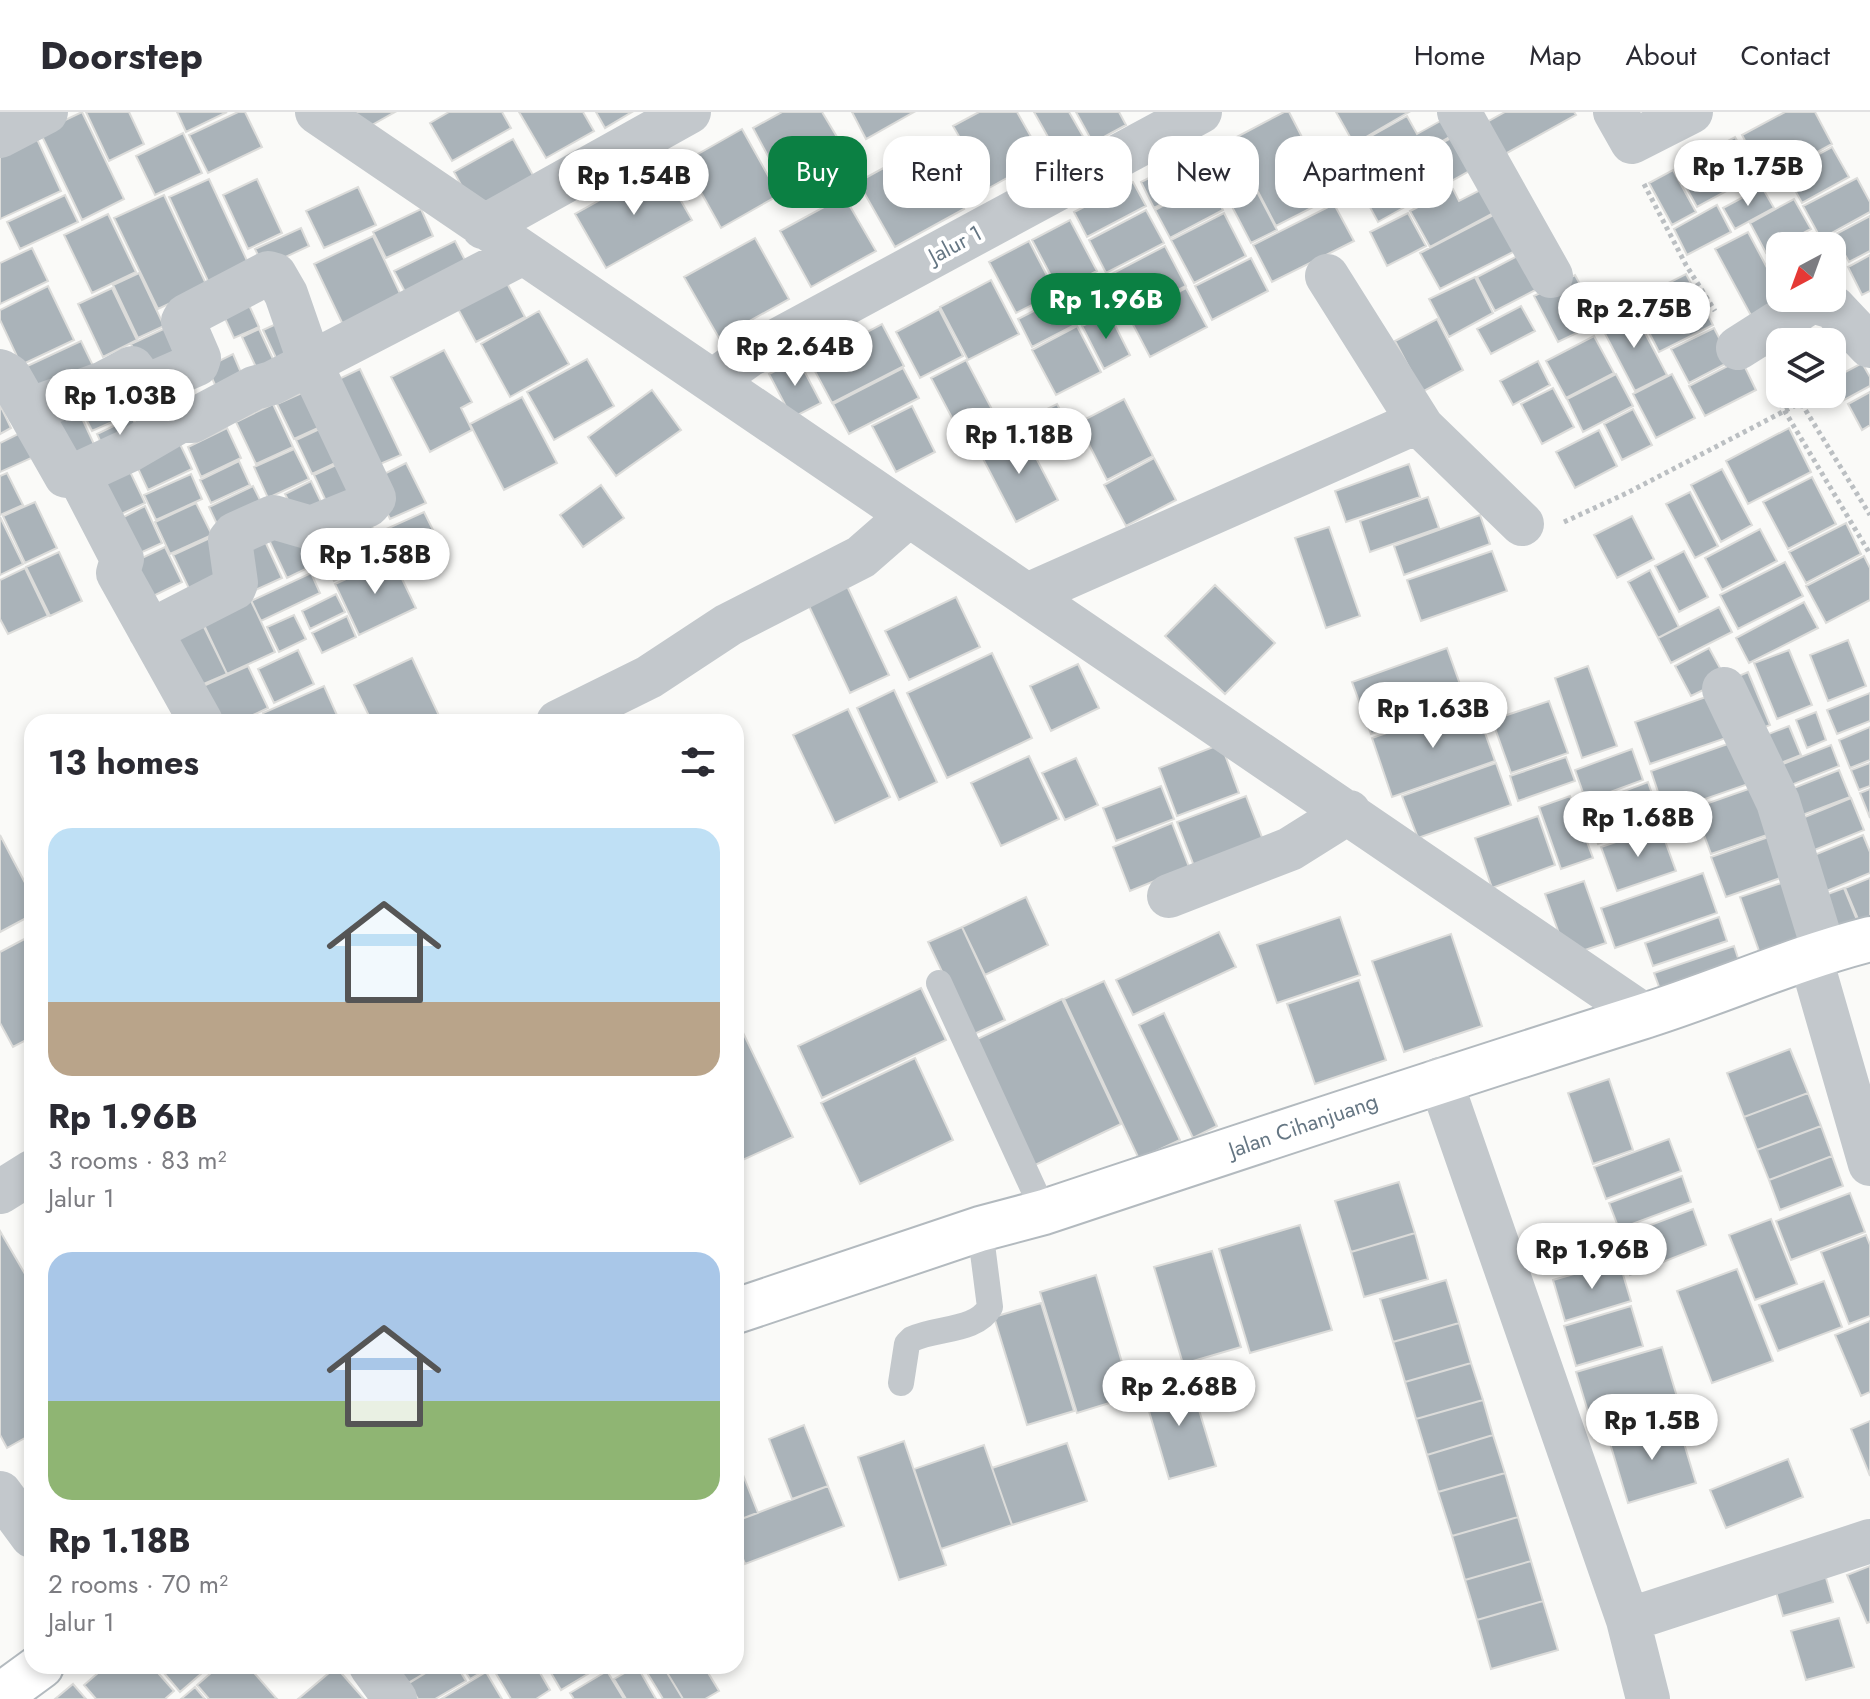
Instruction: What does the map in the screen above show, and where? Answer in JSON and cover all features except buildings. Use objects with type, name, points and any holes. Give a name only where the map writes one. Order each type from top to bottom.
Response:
[{"type":"main road","name":"Jalan Cihanjuang","points":[[744,1308],[980,1229],[1044,1212],[1440,1079],[1645,1016],[1817,953],[1870,939]]},
{"type":"main road","points":[[1,1692],[29,1674]]},
{"type":"street","points":[[0,136],[46,112]]},
{"type":"street","points":[[317,112],[521,254],[1349,812],[1645,1016]]},
{"type":"street","points":[[483,227],[689,112]]},
{"type":"street","name":"Jalur 1","points":[[713,381],[748,356],[1200,112]]},
{"type":"street","points":[[1459,112],[1551,276]]},
{"type":"street","points":[[1615,112],[1632,142],[1691,112]]},
{"type":"street","points":[[0,371],[9,376],[66,476],[78,474],[130,450],[180,421],[192,421],[310,363],[521,254]]},
{"type":"street","points":[[28,410],[104,383],[132,368],[149,385],[197,364],[199,358],[183,321],[186,316],[268,273],[275,275],[286,294],[310,363],[374,498],[372,503],[311,528],[273,517],[235,534],[230,540],[236,583],[234,588],[150,631]]},
{"type":"street","points":[[1327,276],[1422,427],[1522,524]]},
{"type":"street","points":[[1738,348],[1812,301],[1833,307],[1870,346]]},
{"type":"street","points":[[1027,595],[1406,427],[1422,427]]},
{"type":"street","points":[[78,474],[122,559],[118,573],[197,714]]},
{"type":"street","points":[[574,714],[649,677],[728,625],[861,557],[908,516]]},
{"type":"street","points":[[1724,689],[1778,802],[1870,1164]]},
{"type":"street","points":[[1169,896],[1290,849],[1349,812]]},
{"type":"street","points":[[1440,1079],[1628,1620],[1648,1699]]},
{"type":"street","points":[[0,1192],[24,1177]]},
{"type":"street","points":[[0,1493],[24,1525]]},
{"type":"street","points":[[1628,1620],[1870,1541]]},
{"type":"street","points":[[377,1674],[395,1699]]},
{"type":"lane","points":[[939,983],[1044,1212]]},
{"type":"lane","points":[[901,1383],[907,1344],[912,1339],[975,1322],[985,1316],[990,1307],[980,1229]]},
{"type":"path","points":[[1522,524],[1545,527],[1568,521],[1796,405],[1803,406],[1870,515]]}]
